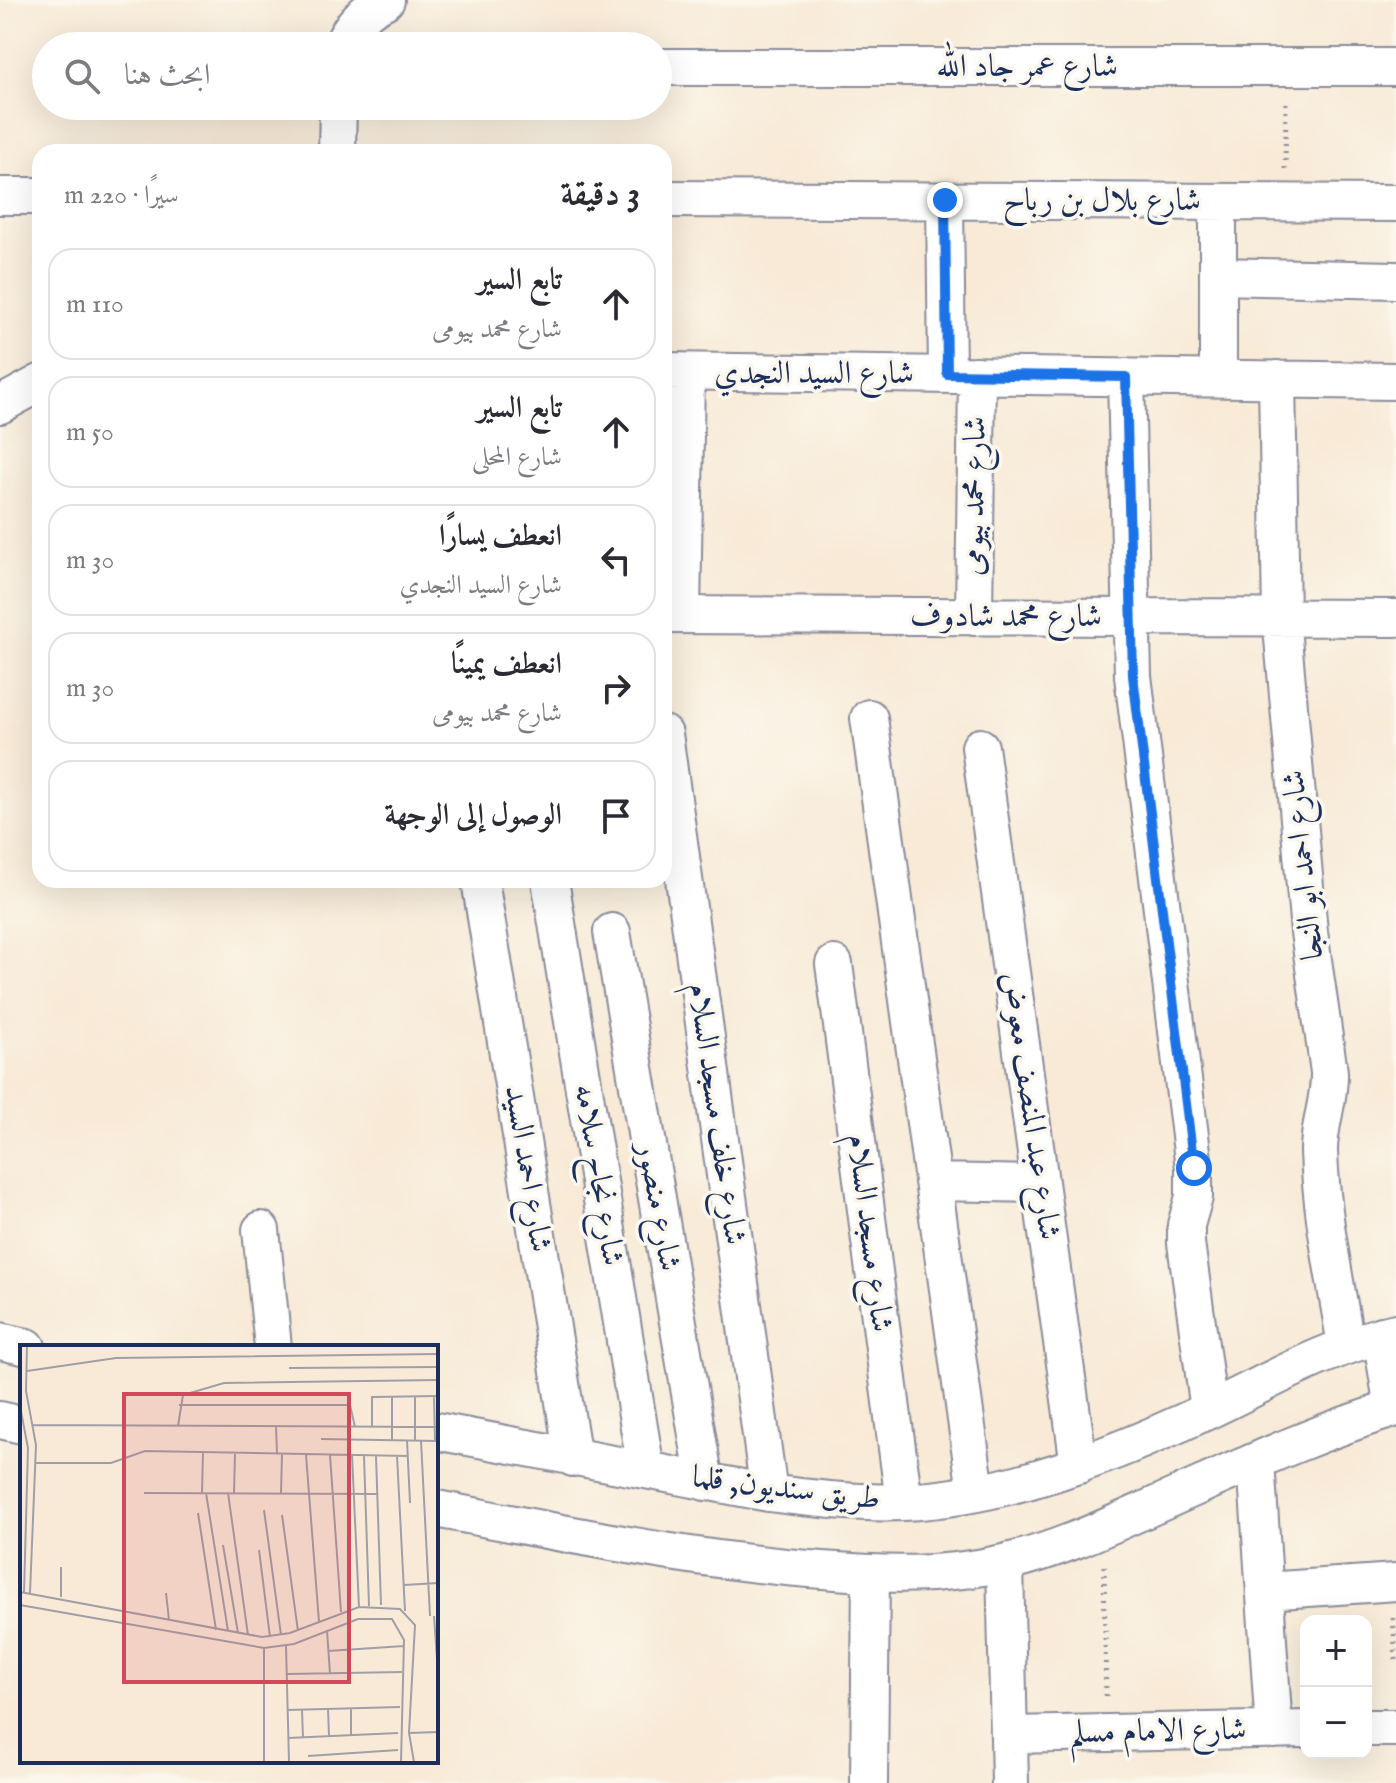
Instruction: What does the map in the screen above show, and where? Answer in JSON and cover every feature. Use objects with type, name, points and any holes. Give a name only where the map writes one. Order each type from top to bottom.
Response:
[{"type":"street","points":[[348,32],[367,9],[386,0]]},
{"type":"street","name":"شارع عمر جاد الله","points":[[672,67],[1396,67]]},
{"type":"street","points":[[337,144],[338,120]]},
{"type":"street","points":[[0,196],[32,196]]},
{"type":"street","name":"شارع بلال بن رباح","points":[[672,199],[1396,203]]},
{"type":"street","name":"شارع محمد بيومى","points":[[945,200],[962,374],[974,617]]},
{"type":"street","points":[[1218,202],[1218,378]]},
{"type":"street","points":[[1218,276],[1396,280]]},
{"type":"street","points":[[673,615],[675,372]]},
{"type":"street","name":"شارع السيد النجدي","points":[[675,372],[1396,381]]},
{"type":"street","points":[[1126,377],[1133,676],[1194,1168],[1194,1197],[1186,1225],[1186,1243],[1209,1410]]},
{"type":"street","name":"شارع احمد ابو النجا","points":[[1277,379],[1281,616],[1309,932],[1329,1072],[1330,1091],[1319,1134],[1322,1187],[1346,1346]]},
{"type":"street","points":[[0,405],[32,387]]},
{"type":"street","name":"شارع محمد شادوف","points":[[673,615],[1396,618]]},
{"type":"street","points":[[869,718],[976,1492]]},
{"type":"street","name":"شارع عبد المنصف معوض","points":[[980,747],[1079,1465]]},
{"type":"street","name":"شارع خلف مسجد السلام","points":[[672,792],[769,1493]]},
{"type":"street","name":"شارع احمد السيد","points":[[481,888],[573,1458]]},
{"type":"street","name":"شارع نجاح سلامه","points":[[551,888],[646,1470]]},
{"type":"street","name":"شارع منصور","points":[[612,932],[705,1482]]},
{"type":"street","name":"شارع مسجد السلام","points":[[834,964],[904,1502]]},
{"type":"street","points":[[933,1182],[1040,1184]]},
{"type":"street","points":[[261,1230],[273,1345]]},
{"type":"street","points":[[438,1509],[707,1559],[769,1567],[939,1573],[1005,1563],[1103,1529],[1256,1461],[1395,1408],[1389,1334]]},
{"type":"street","name":"طريق سنديون, قلما","points":[[438,1431],[769,1493],[813,1499],[904,1502],[976,1492],[1028,1481],[1079,1465],[1148,1438],[1303,1364],[1346,1346],[1389,1334]]},
{"type":"street","points":[[0,1341],[20,1345]]},
{"type":"street","points":[[0,1420],[20,1425]]},
{"type":"street","points":[[1256,1461],[1265,1591],[1290,1730]]},
{"type":"street","points":[[1005,1563],[1010,1783]]},
{"type":"street","points":[[869,1783],[871,1573]]},
{"type":"street","points":[[1265,1591],[1393,1582]]},
{"type":"street","points":[[1372,1728],[1396,1728]]},
{"type":"street","name":"شارع الامام مسلم","points":[[1009,1735],[1290,1730]]},
{"type":"path","points":[[1285,202],[1287,66]]},
{"type":"path","points":[[1103,1529],[1107,1733]]},
{"type":"path","points":[[1393,1582],[1396,1660]]},
{"type":"route","points":[[945,200],[947,374],[1126,377],[1133,676],[1194,1168]]}]
